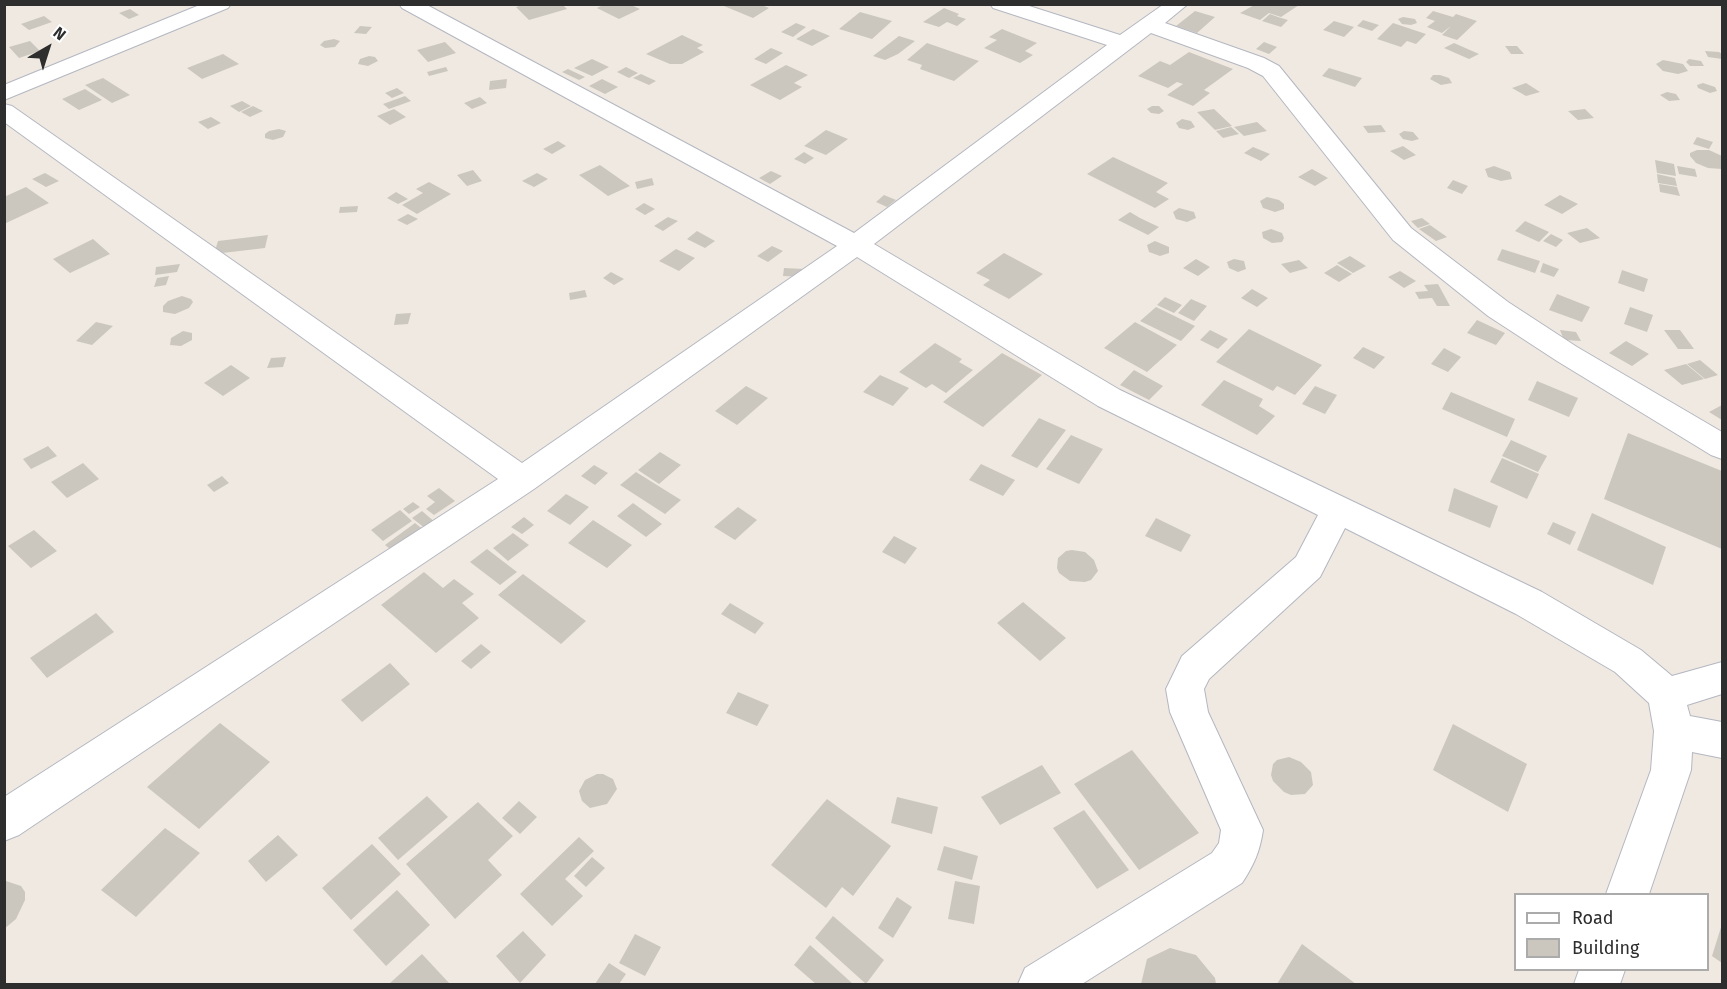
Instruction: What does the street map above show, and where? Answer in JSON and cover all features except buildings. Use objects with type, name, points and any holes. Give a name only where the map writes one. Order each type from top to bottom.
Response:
[{"type":"street","points":[[4,93],[222,4]]},
{"type":"street","points":[[409,4],[856,245],[1109,398],[1529,603],[1629,661],[1670,713],[1722,740]]},
{"type":"street","points":[[1000,4],[1123,43]]},
{"type":"street","points":[[4,821],[522,480],[856,245],[1178,4]]},
{"type":"street","points":[[1150,26],[1256,63],[1271,71],[1402,234],[1508,315],[1567,354],[1722,447]]},
{"type":"street","points":[[4,111],[522,480]]},
{"type":"street","points":[[1041,984],[1227,868],[1239,851],[1242,830],[1190,712],[1185,689],[1195,669],[1308,567],[1337,510]]},
{"type":"street","points":[[1670,713],[1722,678]]},
{"type":"street","points":[[1628,893],[1671,770],[1670,713]]}]
